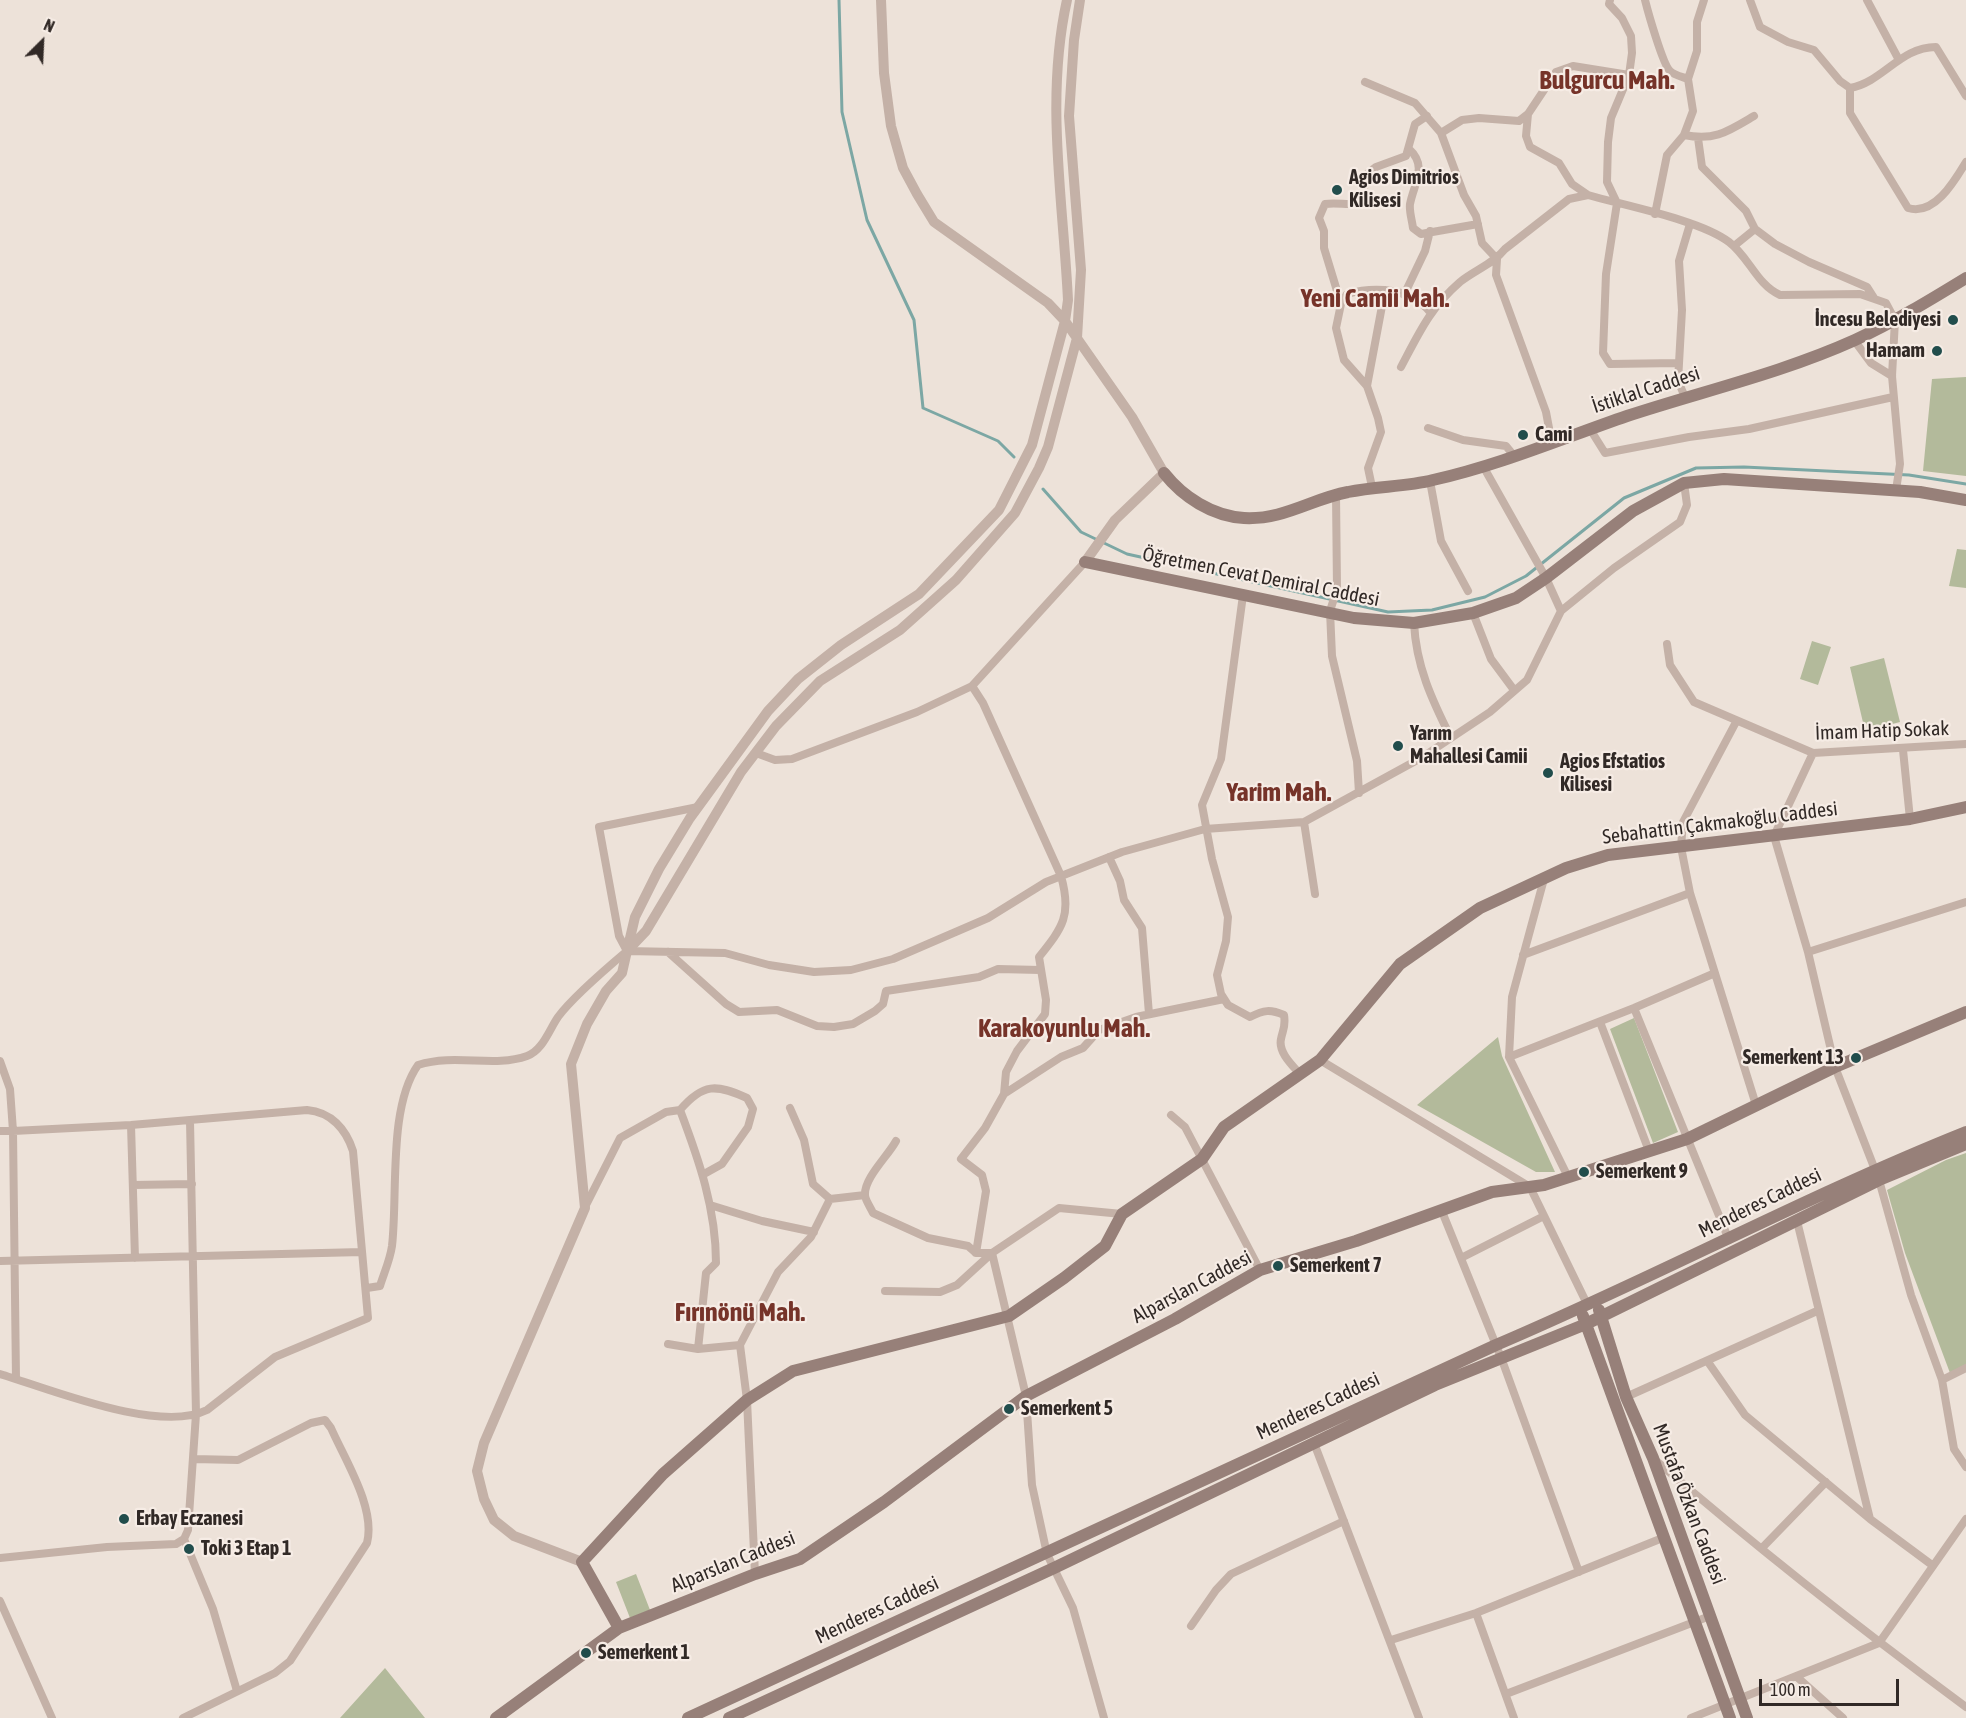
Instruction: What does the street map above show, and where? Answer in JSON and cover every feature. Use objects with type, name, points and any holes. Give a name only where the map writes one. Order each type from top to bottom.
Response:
[{"type":"main road","name":"İstiklal Caddesi","points":[[1164,473],[1179,491],[1221,515],[1244,518],[1297,511],[1336,494],[1372,487],[1430,481],[1515,457],[1684,397],[1756,377],[1854,340],[1895,320],[1966,278]]},
{"type":"main road","name":"Öğretmen Cevat Demiral Caddesi","points":[[1085,562],[1330,611],[1354,618],[1414,623],[1473,613],[1516,598],[1633,511],[1684,483],[1724,478],[1897,486],[1966,500]]},
{"type":"main road","name":"Sebahattin Çakmakoğlu Caddesi","points":[[582,1562],[663,1474],[747,1400],[793,1371],[1009,1316],[1064,1278],[1105,1246],[1122,1214],[1202,1159],[1224,1127],[1320,1060],[1400,964],[1480,908],[1566,868],[1608,855],[1910,819],[1966,807]]},
{"type":"main road","name":"Alparslan Caddesi","points":[[496,1718],[619,1628],[755,1574],[800,1559],[884,1503],[1026,1396],[1175,1319],[1260,1270],[1356,1241],[1492,1192],[1530,1187],[1568,1177],[1687,1139],[1834,1067],[1966,1012]]},
{"type":"main road","name":"Menderes Caddesi","points":[[729,1718],[1054,1568],[1314,1443],[1588,1306],[1966,1132]]},
{"type":"main road","name":"Menderes Caddesi","points":[[688,1718],[1499,1351],[1586,1324],[1797,1221],[1876,1175],[1966,1144]]},
{"type":"main road","name":"Mustafa Özkan Caddesi","points":[[1730,1718],[1586,1324],[1588,1306],[1602,1316],[1626,1397],[1653,1458],[1746,1718]]},
{"type":"main road","points":[[582,1562],[619,1628]]},
{"type":"street","points":[[756,753],[775,760],[792,759],[917,712],[972,686],[1085,562],[1115,520],[1164,473],[1132,417],[1065,321],[1048,303],[934,222],[916,194],[903,168],[891,126],[884,73],[882,0]]},
{"type":"street","points":[[585,1208],[572,1064],[587,1024],[606,991],[622,973],[635,917],[659,870],[698,807],[768,711],[798,679],[841,645],[919,594],[999,510],[1032,445],[1065,321],[1068,300],[1055,108],[1056,62],[1067,0]]},
{"type":"street","points":[[367,1288],[380,1286],[392,1249],[400,1114],[409,1079],[418,1065],[451,1058],[506,1060],[530,1055],[545,1040],[558,1017],[646,931],[741,772],[776,726],[820,681],[900,630],[927,609],[1015,513],[1048,447],[1077,338],[1081,270],[1070,117],[1073,51],[1080,0]]},
{"type":"street","points":[[1610,0],[1609,4],[1631,36],[1629,75],[1611,118],[1608,142],[1607,182],[1617,203],[1606,274],[1603,353],[1610,363],[1617,364],[1678,363]]},
{"type":"street","points":[[1645,0],[1657,33],[1660,54],[1670,71],[1688,79]]},
{"type":"street","points":[[1655,214],[1666,155],[1684,135],[1693,111],[1688,79],[1697,51],[1697,22],[1704,0]]},
{"type":"street","points":[[1750,0],[1760,27],[1788,42],[1814,50],[1840,81],[1850,88],[1863,86],[1920,47],[1936,46],[1966,96]]},
{"type":"street","points":[[1867,0],[1899,60]]},
{"type":"street","points":[[1440,133],[1462,120],[1479,118],[1507,122],[1519,121],[1528,114],[1556,72],[1573,66],[1629,75]]},
{"type":"street","points":[[1365,81],[1415,103],[1440,133],[1478,224],[1482,243],[1497,259],[1496,274],[1546,412],[1552,444]]},
{"type":"street","points":[[1850,88],[1850,113],[1908,208],[1915,210],[1930,206],[1953,184],[1966,162]]},
{"type":"street","points":[[1528,114],[1526,136],[1530,147],[1558,163],[1572,184],[1588,195],[1708,229],[1734,246],[1768,290],[1780,295],[1860,294],[1886,303],[1895,320],[1892,376],[1900,464],[1897,486]]},
{"type":"street","points":[[1341,304],[1324,248],[1324,231],[1319,218],[1321,208],[1325,204],[1361,203],[1367,174],[1376,167],[1407,156],[1415,124],[1427,116]]},
{"type":"street","points":[[1684,135],[1704,139],[1731,130],[1754,116]]},
{"type":"street","points":[[1698,138],[1702,167],[1746,211],[1755,229],[1809,262],[1867,287],[1874,299]]},
{"type":"street","points":[[1409,149],[1417,156],[1420,167],[1410,206],[1413,228],[1421,234],[1478,224]]},
{"type":"street","points":[[1401,367],[1430,312],[1461,282],[1497,259],[1505,249],[1569,199],[1588,195]]},
{"type":"street","points":[[1684,397],[1678,381],[1682,310],[1679,261],[1690,224]]},
{"type":"street","points":[[1734,246],[1755,229]]},
{"type":"street","points":[[1404,295],[1425,251],[1430,231]]},
{"type":"street","points":[[1372,487],[1368,468],[1381,432],[1367,386],[1344,360],[1336,328],[1341,304],[1347,294],[1364,289],[1385,290],[1420,301],[1430,312]]},
{"type":"street","points":[[1367,386],[1385,290]]},
{"type":"street","points":[[1854,340],[1871,363],[1892,376]]},
{"type":"street","points":[[1590,429],[1605,453],[1689,437],[1749,429],[1893,397]]},
{"type":"street","points":[[1428,428],[1463,440],[1506,446],[1515,457]]},
{"type":"street","points":[[1483,466],[1545,576],[1561,611]]},
{"type":"street","points":[[1430,481],[1441,541],[1468,591]]},
{"type":"street","points":[[627,951],[725,953],[769,965],[814,972],[851,970],[893,960],[988,918],[1046,882],[1109,857],[1205,829],[1304,822],[1421,758],[1490,712],[1527,680],[1561,611],[1614,568],[1680,522],[1687,505],[1684,483]]},
{"type":"street","points":[[1336,494],[1337,589],[1330,611],[1332,656],[1356,761],[1359,793]]},
{"type":"street","points":[[1243,595],[1221,759],[1203,805],[1205,829],[1228,917],[1226,941],[1218,975],[1224,999],[1228,1005],[1250,1017],[1263,1011],[1273,1010],[1284,1015],[1286,1028],[1280,1041],[1284,1054],[1300,1074]]},
{"type":"street","points":[[1473,613],[1491,659],[1514,690]]},
{"type":"street","points":[[1414,623],[1418,658],[1425,685],[1451,738]]},
{"type":"street","name":"İmam Hatip Sokak","points":[[1667,644],[1670,664],[1694,702],[1736,722],[1813,753],[1903,750],[1966,744]]},
{"type":"street","points":[[972,686],[983,703],[1061,876],[1068,900],[1055,938],[1039,957],[1046,1000],[1045,1014],[1017,1051],[1006,1072],[1004,1094],[985,1128],[961,1159],[982,1174],[986,1191],[976,1253]]},
{"type":"street","points":[[1736,722],[1683,822],[1681,847],[1690,893],[1756,1105]]},
{"type":"street","points":[[1903,750],[1910,819]]},
{"type":"street","points":[[1813,753],[1774,836],[1808,952],[1834,1067],[1876,1175],[1911,1295],[1942,1380],[1954,1449],[1966,1467]]},
{"type":"street","points":[[627,951],[619,936],[599,827],[698,807]]},
{"type":"street","points":[[1304,822],[1315,894]]},
{"type":"street","points":[[1109,857],[1120,881],[1124,900],[1142,928],[1149,1014]]},
{"type":"street","points":[[1544,879],[1512,997],[1509,1057],[1568,1177]]},
{"type":"street","points":[[1523,955],[1690,893]]},
{"type":"street","points":[[1808,952],[1966,902]]},
{"type":"street","points":[[669,952],[726,1004],[739,1012],[777,1010],[817,1026],[834,1027],[853,1024],[875,1011],[883,1004],[886,991],[979,977],[998,969],[1040,970]]},
{"type":"street","points":[[1509,1057],[1634,1008],[1715,972]]},
{"type":"street","points":[[1004,1094],[1061,1057],[1083,1048],[1099,1030],[1149,1014],[1224,999]]},
{"type":"street","points":[[1634,1008],[1730,1240]]},
{"type":"street","points":[[1600,1022],[1649,1151]]},
{"type":"street","points":[[0,1060],[10,1089],[13,1131],[16,1379]]},
{"type":"street","points":[[1320,1060],[1530,1187],[1588,1306]]},
{"type":"street","points":[[582,1562],[514,1536],[494,1520],[484,1499],[477,1471],[484,1443],[585,1208],[620,1138],[666,1112],[681,1110],[693,1095],[715,1088],[747,1098],[753,1109],[748,1127],[722,1164],[704,1174]]},
{"type":"street","points":[[790,1108],[804,1140],[813,1184],[830,1199],[865,1195]]},
{"type":"street","points":[[0,1131],[190,1121],[307,1110],[326,1115],[336,1122],[349,1140],[353,1151],[368,1318],[275,1357],[207,1410],[196,1414],[134,1414],[0,1374]]},
{"type":"street","points":[[681,1110],[704,1174],[716,1242],[716,1263],[706,1274],[698,1349]]},
{"type":"street","points":[[1171,1115],[1185,1127],[1260,1270]]},
{"type":"street","points":[[190,1121],[196,1414],[190,1516],[184,1539],[213,1609],[237,1691]]},
{"type":"street","points":[[131,1125],[135,1258]]},
{"type":"street","points":[[896,1141],[885,1160],[870,1176],[865,1195],[873,1213],[928,1238],[968,1246],[976,1253],[992,1253]]},
{"type":"street","points":[[133,1185],[192,1184]]},
{"type":"street","points":[[755,1574],[747,1400],[740,1345],[778,1272],[814,1232],[830,1199]]},
{"type":"street","points":[[710,1205],[762,1221],[814,1232]]},
{"type":"street","points":[[885,1292],[940,1292],[957,1284],[992,1253],[1059,1208],[1122,1214]]},
{"type":"street","points":[[1441,1209],[1499,1351],[1579,1572]]},
{"type":"street","points":[[1461,1258],[1544,1216]]},
{"type":"street","points":[[1797,1221],[1817,1311],[1870,1519]]},
{"type":"street","points":[[0,1261],[362,1252]]},
{"type":"street","points":[[992,1253],[1009,1316],[1026,1396],[1032,1485],[1047,1554],[1073,1608],[1104,1718]]},
{"type":"street","points":[[1626,1397],[1817,1311]]},
{"type":"street","points":[[668,1344],[698,1349],[740,1345]]},
{"type":"street","points":[[1708,1362],[1744,1415],[1870,1519],[1932,1565]]},
{"type":"street","points":[[1942,1380],[1966,1368]]},
{"type":"street","points":[[183,1718],[275,1672],[290,1661],[367,1543],[370,1530],[368,1512],[331,1428],[325,1420],[311,1423],[238,1460],[194,1459]]},
{"type":"street","points":[[1314,1443],[1419,1718]]},
{"type":"street","points":[[1653,1458],[1879,1643],[1966,1707]]},
{"type":"street","points":[[1762,1548],[1826,1482]]},
{"type":"street","points":[[1691,1718],[1879,1643],[1966,1519]]},
{"type":"street","points":[[1191,1626],[1216,1590],[1231,1574],[1344,1521]]},
{"type":"street","points":[[1391,1640],[1476,1613],[1665,1537]]},
{"type":"street","points":[[0,1558],[107,1547],[176,1544],[184,1539]]},
{"type":"street","points":[[0,1601],[52,1718]]},
{"type":"street","points":[[1476,1613],[1514,1718]]},
{"type":"street","points":[[1506,1694],[1710,1616]]},
{"type":"street","points":[[1797,1677],[1843,1718]]},
{"type":"green space","points":[[1966,377],[1966,476],[1923,471],[1932,379]]},
{"type":"green space","points":[[1957,549],[1966,550],[1966,588],[1949,586]]},
{"type":"green space","points":[[1812,641],[1831,647],[1818,685],[1800,679]]},
{"type":"green space","points":[[1884,658],[1900,722],[1865,731],[1850,667]]},
{"type":"green space","points":[[1634,1018],[1678,1132],[1653,1143],[1610,1029]]},
{"type":"green space","points":[[1498,1037],[1502,1056],[1555,1172],[1536,1172],[1417,1105]]},
{"type":"green space","points":[[1966,1153],[1966,1366],[1950,1373],[1905,1253],[1887,1190],[1946,1160]]},
{"type":"green space","points":[[636,1574],[650,1610],[630,1618],[616,1582]]},
{"type":"green space","points":[[385,1668],[425,1718],[340,1718]]},
{"type":"waterway","points":[[839,0],[842,112],[867,220],[914,320],[923,408],[998,441],[1014,457]]},
{"type":"waterway","points":[[1043,489],[1081,532],[1127,554],[1388,612],[1432,610],[1485,597],[1526,576],[1624,498],[1696,468],[1744,467],[1909,475],[1966,484]]},
{"type":"place","name":"Agios Dimitrios Kilisesi","points":[[1337,190]]},
{"type":"place","name":"İncesu Belediyesi","points":[[1953,320]]},
{"type":"place","name":"Hamam","points":[[1937,351]]},
{"type":"place","name":"Cami","points":[[1523,435]]},
{"type":"place","name":"Yarım Mahallesi Camii","points":[[1398,746]]},
{"type":"place","name":"Agios Efstatios Kilisesi","points":[[1548,773]]},
{"type":"place","name":"Semerkent 13","points":[[1856,1058]]},
{"type":"place","name":"Semerkent 9","points":[[1584,1172]]},
{"type":"place","name":"Semerkent 7","points":[[1278,1266]]},
{"type":"place","name":"Semerkent 5","points":[[1009,1409]]},
{"type":"place","name":"Erbay Eczanesi","points":[[124,1519]]},
{"type":"place","name":"Toki 3 Etap 1","points":[[189,1549]]},
{"type":"place","name":"Semerkent 1","points":[[586,1653]]},
{"type":"district","name":"Bulgurcu Mah.","points":[[1607,81]]},
{"type":"district","name":"Yeni Camii Mah.","points":[[1375,299]]},
{"type":"district","name":"Yarim Mah.","points":[[1279,793]]},
{"type":"district","name":"Karakoyunlu Mah.","points":[[1064,1029]]},
{"type":"district","name":"Fırınönü Mah.","points":[[740,1313]]}]
